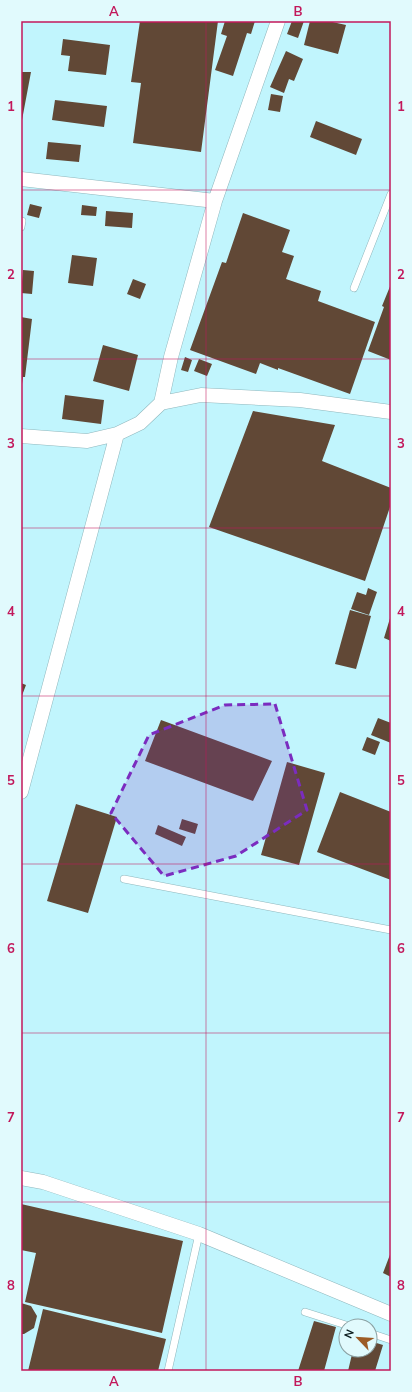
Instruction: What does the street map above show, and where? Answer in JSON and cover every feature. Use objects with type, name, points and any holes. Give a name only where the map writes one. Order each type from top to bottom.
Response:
[{"type":"street","points":[[161,403],[170,357],[215,201],[278,21]]},
{"type":"street","points":[[21,179],[215,201]]},
{"type":"street","points":[[21,436],[87,441],[117,434],[140,423],[161,403],[201,395],[300,400],[391,412]]},
{"type":"street","points":[[21,792],[117,434]]},
{"type":"street","points":[[21,1178],[43,1182],[199,1234],[391,1314]]},
{"type":"lane","points":[[354,288],[391,194]]},
{"type":"lane","points":[[124,879],[391,930]]},
{"type":"lane","points":[[168,1371],[199,1234]]},
{"type":"lane","points":[[305,1312],[338,1323]]},
{"type":"lane","points":[[378,1336],[391,1340]]},
{"type":"highlighted area","points":[[275,704],[307,810],[236,856],[164,876],[111,813],[149,735],[225,705]]},
{"type":"shaded area","points":[[21,21],[391,21],[391,1371],[21,1371]]},
{"type":"building","points":[[140,21],[218,21],[201,152],[133,143],[141,83],[131,82]]},
{"type":"building","points":[[225,21],[255,21],[251,34],[247,33],[233,76],[215,70],[227,36],[221,34]]},
{"type":"building","points":[[292,21],[304,21],[298,38],[287,34]]},
{"type":"building","points":[[310,21],[328,21],[346,25],[338,54],[304,45]]},
{"type":"building","points":[[63,39],[110,45],[106,75],[68,71],[70,56],[61,55]]},
{"type":"building","points":[[286,51],[303,59],[294,81],[289,79],[284,93],[270,87]]},
{"type":"building","points":[[21,72],[31,72],[22,120],[21,120]]},
{"type":"building","points":[[271,94],[283,96],[280,112],[268,110]]},
{"type":"building","points":[[55,100],[107,106],[104,127],[52,120]]},
{"type":"building","points":[[316,121],[362,139],[356,155],[310,137]]},
{"type":"building","points":[[48,142],[81,145],[79,162],[46,159]]},
{"type":"building","points":[[30,204],[42,207],[39,218],[27,215]]},
{"type":"building","points":[[82,205],[97,207],[96,216],[81,215]]},
{"type":"building","points":[[106,211],[133,213],[132,228],[105,226]]},
{"type":"building","points":[[243,213],[290,230],[282,252],[294,256],[286,279],[321,291],[318,301],[375,322],[350,394],[260,363],[256,374],[190,350],[222,262],[226,263]]},
{"type":"building","points":[[72,255],[97,258],[93,286],[68,283]]},
{"type":"building","points":[[23,270],[34,271],[32,294],[21,293]]},
{"type":"building","points":[[133,279],[146,284],[140,299],[127,294]]},
{"type":"building","points":[[391,284],[391,360],[368,351],[384,307],[382,306]]},
{"type":"building","points":[[21,317],[32,319],[25,377],[23,377],[22,384]]},
{"type":"building","points":[[103,345],[138,355],[129,391],[93,381]]},
{"type":"building","points":[[185,357],[192,360],[188,372],[181,370]]},
{"type":"building","points":[[199,359],[212,364],[207,376],[194,371]]},
{"type":"building","points":[[65,395],[104,400],[101,424],[62,419]]},
{"type":"building","points":[[253,411],[335,425],[322,461],[391,488],[391,504],[365,581],[209,527]]},
{"type":"building","points":[[368,588],[377,592],[369,615],[351,609],[357,592],[366,595]]},
{"type":"building","points":[[350,610],[371,616],[356,669],[335,664]]},
{"type":"building","points":[[391,615],[391,641],[384,638]]},
{"type":"building","points":[[21,683],[26,685],[21,698]]},
{"type":"building","points":[[378,718],[391,723],[391,743],[371,735]]},
{"type":"building","points":[[161,720],[272,761],[253,801],[145,761]]},
{"type":"building","points":[[367,737],[380,742],[375,755],[362,750]]},
{"type":"building","points":[[287,762],[325,773],[299,865],[261,855]]},
{"type":"building","points":[[340,792],[391,812],[391,880],[317,852]]},
{"type":"building","points":[[76,804],[117,817],[88,913],[47,901]]},
{"type":"building","points":[[182,819],[198,824],[195,834],[179,829]]},
{"type":"building","points":[[158,825],[186,837],[182,846],[155,834]]},
{"type":"building","points":[[21,1204],[183,1241],[162,1333],[25,1302],[36,1253],[21,1250]]},
{"type":"building","points":[[391,1252],[391,1277],[383,1273]]},
{"type":"building","points":[[21,1303],[31,1306],[37,1316],[34,1328],[24,1334],[21,1334]]},
{"type":"building","points":[[43,1309],[166,1339],[158,1371],[28,1371]]},
{"type":"building","points":[[314,1321],[336,1327],[324,1371],[298,1371]]},
{"type":"building","points":[[378,1343],[383,1345],[375,1371],[348,1371],[351,1358],[378,1358]]}]
